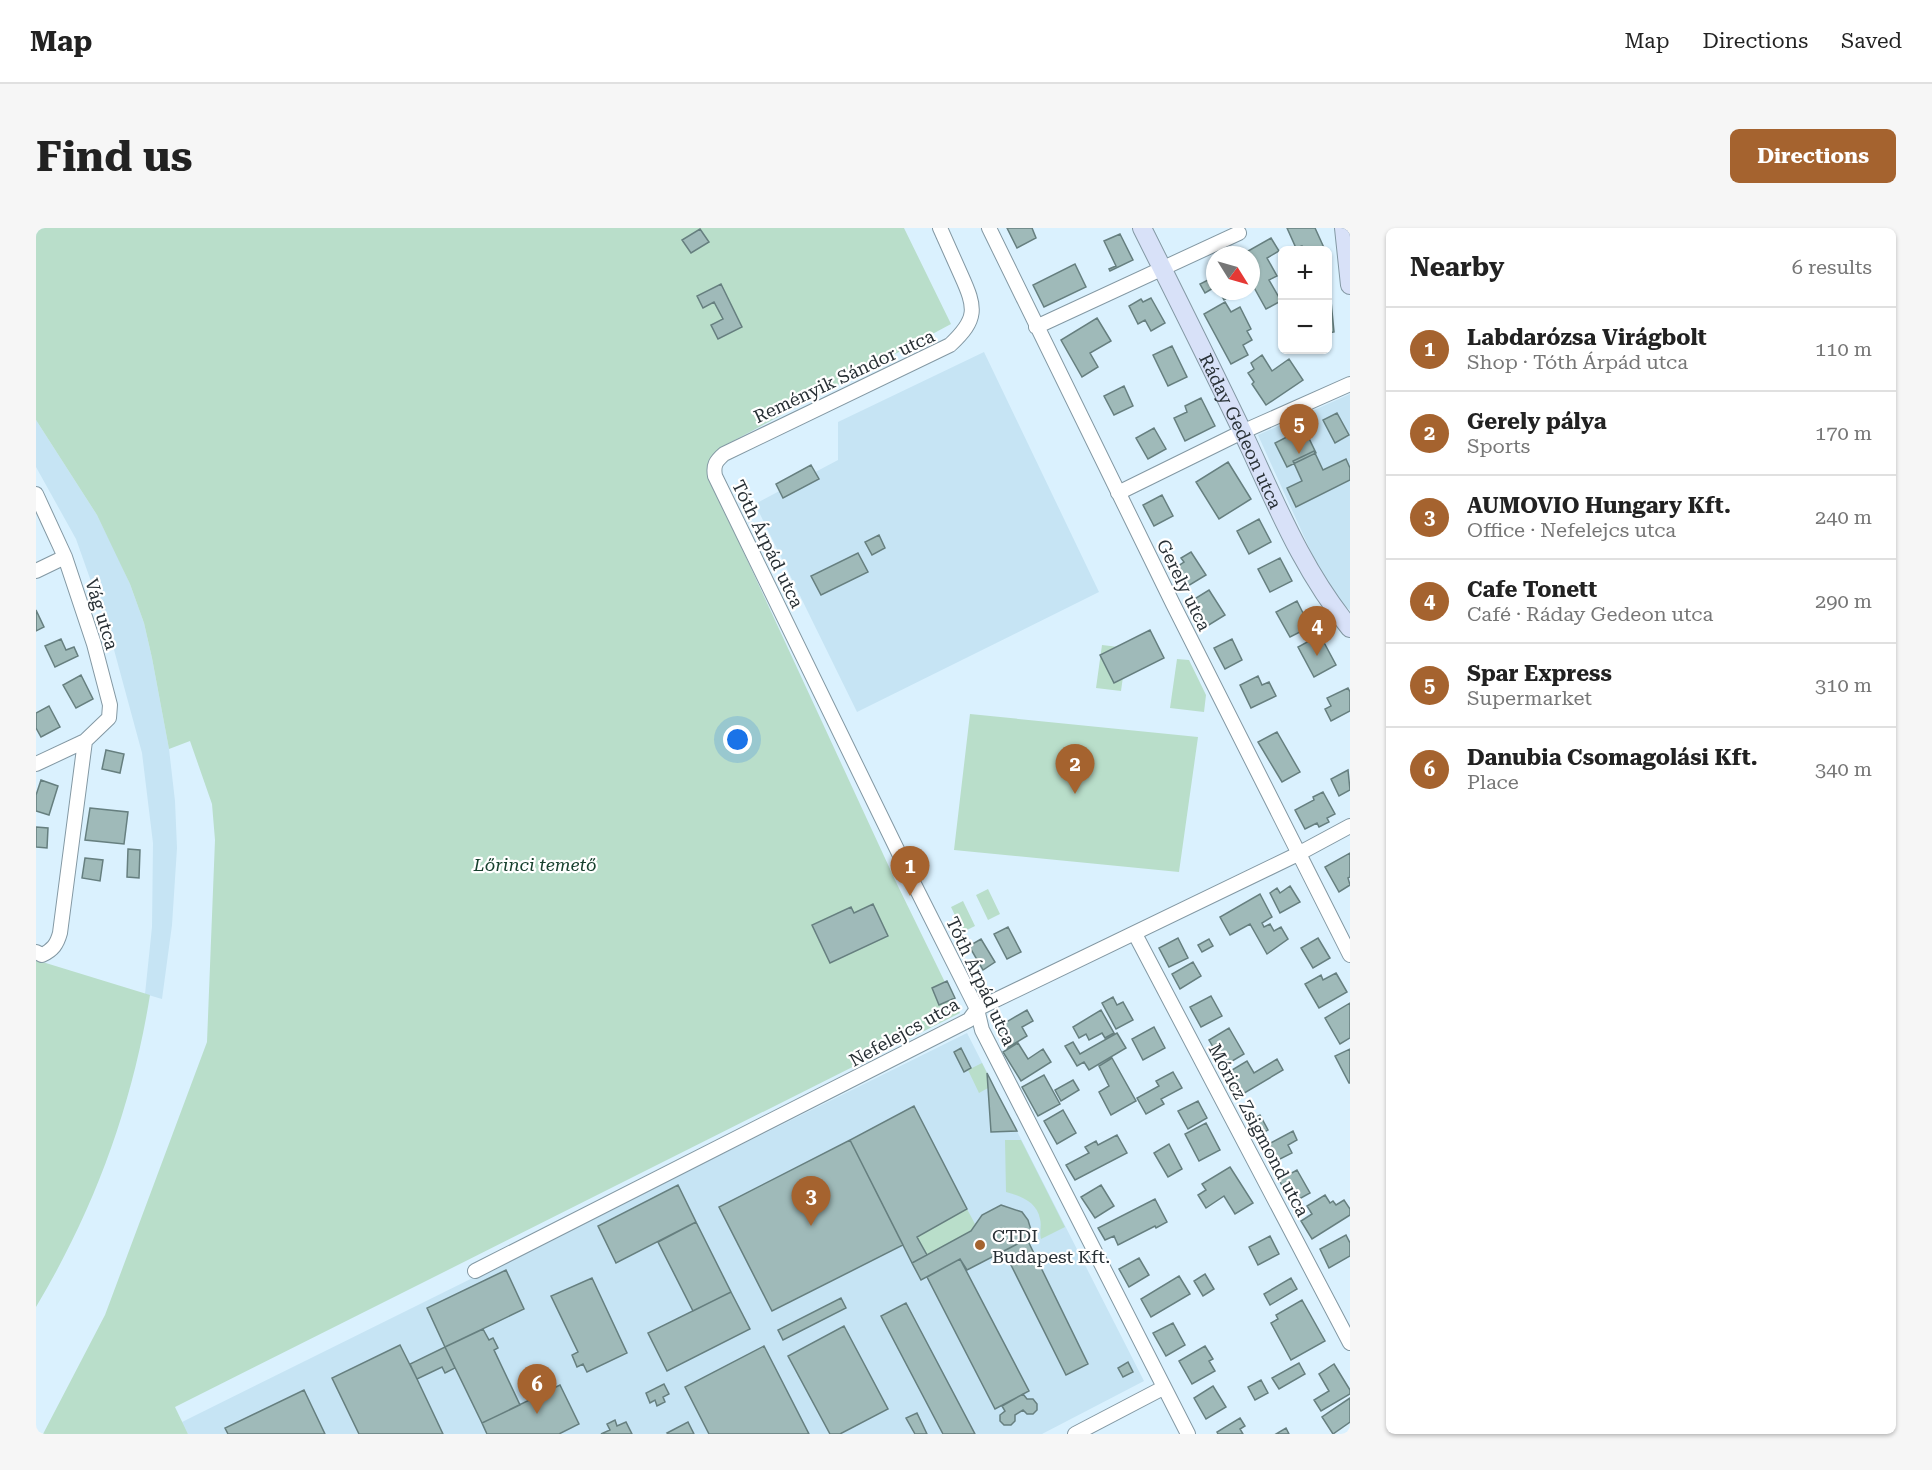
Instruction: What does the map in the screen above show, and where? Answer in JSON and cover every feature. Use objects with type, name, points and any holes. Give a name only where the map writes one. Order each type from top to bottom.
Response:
[{"type":"street","name":"Reményik Sándor utca","points":[[715,476],[716,461],[724,454],[950,345],[960,335],[971,318],[971,296],[940,228]]},
{"type":"street","name":"Gerely utca","points":[[989,228],[1118,493],[1350,955]]},
{"type":"street","name":"Ráday Gedeon utca","points":[[1142,228],[1242,432],[1294,545],[1323,594],[1348,624]]},
{"type":"street","points":[[1344,228],[1350,285]]},
{"type":"street","points":[[1036,327],[1239,233]]},
{"type":"street","points":[[1118,493],[1242,432],[1350,384]]},
{"type":"street","name":"Tóth Árpád utca","points":[[715,476],[977,1009],[982,1029],[1188,1434]]},
{"type":"street","name":"Vág utca","points":[[36,494],[65,557],[94,644],[110,705],[109,718],[86,741]]},
{"type":"street","points":[[36,571],[65,557]]},
{"type":"street","points":[[36,764],[86,741]]},
{"type":"street","points":[[36,952],[42,955],[50,951],[58,942],[86,741]]},
{"type":"street","name":"Nefelejcs utca","points":[[475,1271],[969,1020],[977,1009],[1135,934],[1350,826]]},
{"type":"street","name":"Móricz Zsigmond utca","points":[[1135,934],[1350,1343]]},
{"type":"street","points":[[1075,1434],[1163,1388]]},
{"type":"shaded area","points":[[984,352],[1099,592],[857,712],[755,504],[838,460],[838,422]]},
{"type":"shaded area","points":[[1350,394],[1350,610],[1342,604],[1316,563],[1258,435]]},
{"type":"shaded area","points":[[36,420],[97,515],[116,553],[144,623],[152,658],[169,749],[177,848],[172,925],[162,999],[145,994],[152,927],[153,843],[142,753],[110,635],[76,539],[36,467]]},
{"type":"shaded area","points":[[967,1033],[1144,1381],[1042,1434],[188,1434],[182,1422]]},
{"type":"green space","name":"Lőrinci temető","points":[[36,228],[904,228],[951,324],[720,448],[709,460],[707,473],[896,882],[960,1013],[175,1407],[188,1434],[43,1434],[105,1315],[207,1042],[215,840],[212,804],[190,741],[169,749],[144,623],[130,584],[97,515],[36,420]]},
{"type":"green space","points":[[1102,645],[1127,648],[1121,691],[1096,688]]},
{"type":"green space","points":[[1177,659],[1189,660],[1206,695],[1204,712],[1170,708]]},
{"type":"green space","points":[[970,714],[1198,737],[1179,872],[954,850]]},
{"type":"green space","points":[[988,889],[1000,914],[988,920],[976,895]]},
{"type":"green space","points":[[963,901],[975,926],[963,932],[951,907]]},
{"type":"green space","points":[[36,960],[150,995],[133,1077],[108,1157],[76,1233],[36,1307]]},
{"type":"green space","points":[[982,1063],[987,1073],[988,1088],[979,1093],[968,1070]]},
{"type":"green space","points":[[1005,1140],[1021,1140],[1065,1227],[1041,1239],[1041,1222],[1036,1208],[1023,1198],[1006,1192]]},
{"type":"green space","points":[[967,1209],[975,1224],[971,1231],[927,1255],[917,1237]]},
{"type":"building","points":[[1007,228],[1032,228],[1036,238],[1017,248]]},
{"type":"building","points":[[1287,228],[1315,228],[1323,246],[1302,246],[1295,246]]},
{"type":"building","points":[[700,229],[709,242],[691,253],[682,240]]},
{"type":"building","points":[[1120,234],[1133,260],[1110,271],[1109,269],[1116,266],[1104,241]]},
{"type":"building","points":[[1271,238],[1278,249],[1267,258],[1277,276],[1269,280],[1278,296],[1278,303],[1266,309],[1260,298],[1260,246],[1257,246]]},
{"type":"building","points":[[1075,264],[1086,287],[1044,307],[1033,285]]},
{"type":"building","points":[[1206,281],[1206,292],[1205,293],[1200,284]]},
{"type":"building","points":[[721,284],[742,327],[718,339],[711,325],[723,319],[714,302],[703,308],[697,296]]},
{"type":"building","points":[[1151,298],[1165,323],[1151,331],[1145,320],[1138,324],[1129,306],[1141,299],[1143,302]]},
{"type":"building","points":[[1225,302],[1231,312],[1240,307],[1251,329],[1247,331],[1252,340],[1243,345],[1248,355],[1231,364],[1204,314]]},
{"type":"building","points":[[1097,318],[1111,341],[1090,353],[1098,367],[1082,377],[1061,340]]},
{"type":"building","points":[[1172,346],[1187,377],[1168,386],[1153,355]]},
{"type":"building","points":[[1262,355],[1272,371],[1289,359],[1303,380],[1266,405],[1252,384],[1254,382],[1248,373],[1254,369],[1251,363]]},
{"type":"building","points":[[1124,386],[1133,406],[1114,415],[1104,396]]},
{"type":"building","points":[[1201,398],[1215,426],[1185,441],[1174,418],[1187,412],[1185,406]]},
{"type":"building","points":[[1337,413],[1349,435],[1335,443],[1323,420]]},
{"type":"building","points":[[1154,428],[1166,449],[1148,459],[1136,438]]},
{"type":"building","points":[[1304,428],[1316,453],[1287,467],[1275,443]]},
{"type":"building","points":[[1314,451],[1323,470],[1346,459],[1350,468],[1350,480],[1296,507],[1287,488],[1302,481],[1293,461]]},
{"type":"building","points":[[1228,462],[1251,499],[1219,519],[1196,482]]},
{"type":"building","points":[[811,465],[819,479],[783,498],[776,484]]},
{"type":"building","points":[[1162,495],[1173,516],[1154,526],[1143,505]]},
{"type":"building","points":[[1259,519],[1271,542],[1249,554],[1237,531]]},
{"type":"building","points":[[879,535],[885,548],[872,555],[865,542]]},
{"type":"building","points":[[1191,552],[1206,575],[1183,589],[1172,570],[1184,562],[1181,558]]},
{"type":"building","points":[[858,553],[868,572],[821,595],[811,576]]},
{"type":"building","points":[[1280,558],[1292,581],[1270,592],[1258,569]]},
{"type":"building","points":[[1209,590],[1225,615],[1204,628],[1188,603]]},
{"type":"building","points":[[1297,601],[1310,627],[1290,637],[1276,612]]},
{"type":"building","points":[[36,610],[44,627],[36,631]]},
{"type":"building","points":[[1150,630],[1164,658],[1114,683],[1100,655]]},
{"type":"building","points":[[1320,635],[1336,665],[1314,677],[1298,647]]},
{"type":"building","points":[[61,639],[66,650],[74,647],[78,656],[55,667],[45,646]]},
{"type":"building","points":[[1232,639],[1242,660],[1225,669],[1214,648]]},
{"type":"building","points":[[81,675],[93,699],[76,708],[63,685]]},
{"type":"building","points":[[1258,676],[1262,685],[1269,682],[1276,696],[1251,708],[1240,685]]},
{"type":"building","points":[[1348,688],[1350,711],[1331,721],[1325,709],[1331,706],[1327,698]]},
{"type":"building","points":[[49,706],[60,727],[41,737],[36,728],[36,713]]},
{"type":"building","points":[[1277,732],[1300,772],[1282,782],[1258,742]]},
{"type":"building","points":[[106,750],[124,754],[120,773],[102,769]]},
{"type":"building","points":[[1348,770],[1350,790],[1339,796],[1331,779]]},
{"type":"building","points":[[41,780],[58,786],[49,815],[36,811],[36,795]]},
{"type":"building","points":[[1323,792],[1335,814],[1327,818],[1329,822],[1319,827],[1317,823],[1305,829],[1295,810],[1314,800],[1313,797]]},
{"type":"building","points":[[90,808],[128,812],[124,844],[85,840]]},
{"type":"building","points":[[36,827],[48,828],[47,848],[36,847]]},
{"type":"building","points":[[128,849],[140,850],[139,878],[127,877]]},
{"type":"building","points":[[1350,853],[1350,877],[1348,878],[1350,885],[1339,892],[1325,867]]},
{"type":"building","points":[[85,858],[103,860],[100,881],[82,878]]},
{"type":"building","points":[[1290,886],[1300,902],[1280,913],[1270,893],[1277,888],[1280,893]]},
{"type":"building","points":[[1260,894],[1272,917],[1262,923],[1264,927],[1270,924],[1274,931],[1281,927],[1288,939],[1267,954],[1250,924],[1230,935],[1220,917]]},
{"type":"building","points":[[873,904],[888,936],[830,963],[812,925],[851,907],[854,913]]},
{"type":"building","points":[[1008,927],[1021,952],[1007,959],[994,934]]},
{"type":"building","points":[[1178,938],[1188,958],[1169,967],[1159,948]]},
{"type":"building","points":[[1318,938],[1330,958],[1313,968],[1301,948]]},
{"type":"building","points":[[981,939],[995,962],[983,970],[969,946]]},
{"type":"building","points":[[1209,939],[1213,946],[1202,952],[1198,945]]},
{"type":"building","points":[[1193,962],[1201,976],[1180,989],[1172,974]]},
{"type":"building","points":[[1336,973],[1347,992],[1319,1008],[1305,984],[1321,975],[1323,980]]},
{"type":"building","points":[[947,981],[955,998],[939,1005],[932,988]]},
{"type":"building","points":[[1211,996],[1222,1016],[1201,1027],[1190,1007]]},
{"type":"building","points":[[1113,997],[1117,1005],[1123,1002],[1133,1020],[1116,1029],[1102,1003]]},
{"type":"building","points":[[1350,1003],[1350,1038],[1340,1044],[1325,1018]]},
{"type":"building","points":[[1027,1010],[1033,1021],[1022,1027],[1027,1036],[1007,1048],[996,1028]]},
{"type":"building","points":[[1101,1010],[1114,1033],[1105,1038],[1102,1033],[1089,1040],[1086,1034],[1079,1038],[1073,1027]]},
{"type":"building","points":[[1154,1027],[1165,1048],[1143,1060],[1132,1039]]},
{"type":"building","points":[[1229,1028],[1244,1054],[1224,1066],[1209,1040]]},
{"type":"building","points":[[1117,1033],[1126,1048],[1089,1070],[1084,1062],[1077,1066],[1065,1046],[1073,1042],[1080,1054]]},
{"type":"building","points":[[1018,1043],[1028,1059],[1043,1049],[1051,1062],[1021,1081],[1003,1052]]},
{"type":"building","points":[[961,1048],[971,1068],[964,1072],[954,1052]]},
{"type":"building","points":[[1350,1049],[1350,1083],[1349,1083],[1335,1056]]},
{"type":"building","points":[[1112,1058],[1136,1101],[1111,1115],[1099,1092],[1109,1086],[1099,1066]]},
{"type":"building","points":[[1277,1059],[1283,1070],[1236,1098],[1222,1076],[1247,1061],[1254,1073]]},
{"type":"building","points":[[1173,1072],[1182,1088],[1161,1099],[1164,1104],[1146,1114],[1137,1098],[1159,1086],[1156,1081]]},
{"type":"building","points":[[987,1073],[996,1091],[1017,1131],[991,1132]]},
{"type":"building","points":[[1044,1075],[1060,1104],[1038,1116],[1022,1087]]},
{"type":"building","points":[[1073,1080],[1079,1090],[1061,1101],[1055,1090]]},
{"type":"building","points":[[1198,1101],[1207,1118],[1188,1129],[1178,1111]]},
{"type":"building","points":[[914,1106],[967,1209],[917,1237],[927,1255],[912,1263],[850,1140]]},
{"type":"building","points":[[1063,1110],[1076,1133],[1057,1144],[1044,1121]]},
{"type":"building","points":[[1260,1115],[1268,1130],[1257,1136],[1249,1121]]},
{"type":"building","points":[[1206,1123],[1220,1150],[1199,1161],[1185,1134]]},
{"type":"building","points":[[1293,1131],[1297,1140],[1288,1145],[1292,1153],[1274,1162],[1265,1146]]},
{"type":"building","points":[[1117,1135],[1127,1153],[1075,1180],[1066,1165],[1089,1153],[1085,1147],[1096,1141],[1098,1145]]},
{"type":"building","points":[[850,1140],[903,1245],[772,1311],[719,1207]]},
{"type":"building","points":[[850,1140],[903,1245],[772,1311],[719,1207]]},
{"type":"building","points":[[1169,1144],[1182,1169],[1168,1177],[1154,1153]]},
{"type":"building","points":[[1230,1167],[1253,1203],[1235,1214],[1224,1196],[1206,1208],[1198,1195],[1206,1190],[1202,1184]]},
{"type":"building","points":[[1297,1170],[1310,1193],[1292,1203],[1279,1180]]},
{"type":"building","points":[[678,1185],[696,1222],[616,1263],[598,1226]]},
{"type":"building","points":[[1101,1185],[1114,1206],[1095,1218],[1081,1197]]},
{"type":"building","points":[[1325,1195],[1330,1203],[1333,1201],[1336,1205],[1344,1200],[1350,1209],[1350,1215],[1312,1239],[1301,1221],[1312,1214],[1307,1206]]},
{"type":"building","points":[[1155,1199],[1167,1222],[1118,1245],[1114,1236],[1105,1240],[1098,1228]]},
{"type":"building","name":"CTDI Budapest Kft.","points":[[1001,1205],[1022,1212],[1031,1230],[1027,1239],[967,1270],[960,1259],[921,1280],[912,1263],[971,1231],[982,1215]]},
{"type":"building","points":[[696,1222],[731,1292],[693,1311],[658,1242]]},
{"type":"building","points":[[1346,1235],[1350,1243],[1350,1256],[1329,1268],[1320,1249]]},
{"type":"building","points":[[1270,1236],[1279,1254],[1258,1265],[1249,1247]]},
{"type":"building","points":[[1027,1239],[1088,1364],[1066,1375],[1004,1251]]},
{"type":"building","points":[[1139,1258],[1149,1275],[1129,1287],[1119,1269]]},
{"type":"building","points":[[960,1259],[1029,1391],[995,1409],[927,1277]]},
{"type":"building","points":[[506,1270],[524,1309],[445,1347],[427,1308]]},
{"type":"building","points":[[1205,1274],[1214,1289],[1203,1296],[1194,1281]]},
{"type":"building","points":[[1179,1276],[1190,1294],[1151,1317],[1141,1299]]},
{"type":"building","points":[[592,1278],[627,1353],[587,1372],[583,1364],[577,1367],[572,1355],[578,1352],[551,1296]]},
{"type":"building","points":[[1291,1278],[1297,1289],[1270,1305],[1264,1294]]},
{"type":"building","points":[[731,1292],[750,1329],[667,1371],[648,1333]]},
{"type":"building","points":[[841,1298],[846,1308],[783,1340],[778,1330]]},
{"type":"building","points":[[1302,1300],[1325,1341],[1291,1360],[1271,1323],[1278,1319],[1276,1315]]},
{"type":"building","points":[[906,1303],[975,1434],[943,1434],[881,1316]]},
{"type":"building","points":[[1173,1323],[1185,1345],[1166,1356],[1153,1333]]},
{"type":"building","points":[[844,1326],[888,1409],[840,1434],[830,1434],[788,1356]]},
{"type":"building","points":[[483,1329],[489,1340],[493,1338],[498,1348],[494,1350],[520,1405],[482,1423],[445,1347]]},
{"type":"building","points":[[400,1345],[443,1434],[359,1434],[332,1378]]},
{"type":"building","points":[[764,1346],[809,1434],[709,1434],[685,1387]]},
{"type":"building","points":[[1205,1346],[1213,1359],[1209,1361],[1215,1371],[1192,1384],[1179,1361]]},
{"type":"building","points":[[445,1347],[455,1368],[445,1373],[442,1367],[417,1379],[410,1364]]},
{"type":"building","points":[[1128,1362],[1133,1372],[1123,1377],[1118,1368]]},
{"type":"building","points":[[1299,1363],[1305,1374],[1279,1389],[1272,1378]]},
{"type":"building","points":[[1334,1364],[1350,1390],[1350,1394],[1321,1411],[1314,1400],[1329,1391],[1319,1374]]},
{"type":"building","points":[[1261,1380],[1268,1393],[1255,1400],[1248,1387]]},
{"type":"building","points":[[664,1384],[669,1394],[663,1397],[665,1402],[657,1406],[655,1400],[650,1403],[646,1393]]},
{"type":"building","points":[[560,1385],[579,1424],[559,1434],[487,1434],[482,1423],[542,1394],[540,1390],[548,1386],[550,1390]]},
{"type":"building","points":[[1213,1386],[1226,1407],[1206,1419],[1194,1398]]},
{"type":"building","points":[[304,1390],[325,1434],[228,1434],[225,1428]]},
{"type":"building","points":[[1023,1394],[1027,1399],[1033,1399],[1037,1404],[1037,1410],[1033,1414],[1027,1414],[1023,1410],[1015,1415],[1015,1421],[1011,1425],[1004,1425],[1000,1421],[1000,1415],[1005,1411],[1002,1406]]},
{"type":"building","points":[[1350,1398],[1350,1422],[1333,1434],[1322,1417]]},
{"type":"building","points":[[917,1413],[927,1434],[915,1434],[906,1418]]},
{"type":"building","points":[[1240,1418],[1245,1426],[1240,1429],[1243,1434],[1218,1434],[1217,1432]]},
{"type":"building","points":[[615,1420],[617,1426],[626,1422],[632,1434],[601,1434],[610,1430],[607,1424]]},
{"type":"building","points":[[688,1422],[694,1434],[667,1433]]},
{"type":"building","points":[[1286,1428],[1289,1434],[1276,1434]]},
{"type":"place","name":"Spar Express","points":[[1299,454]]},
{"type":"place","name":"Cafe Tonett","points":[[1317,656]]},
{"type":"place","name":"Gerely pálya","points":[[1075,794]]},
{"type":"place","name":"Labdarózsa Virágbolt","points":[[910,896]]},
{"type":"place","name":"AUMOVIO Hungary Kft.","points":[[811,1226]]},
{"type":"place","name":"CTDI Budapest Kft.","points":[[980,1245]]},
{"type":"place","name":"Danubia Csomagolási Kft.","points":[[537,1414]]}]
